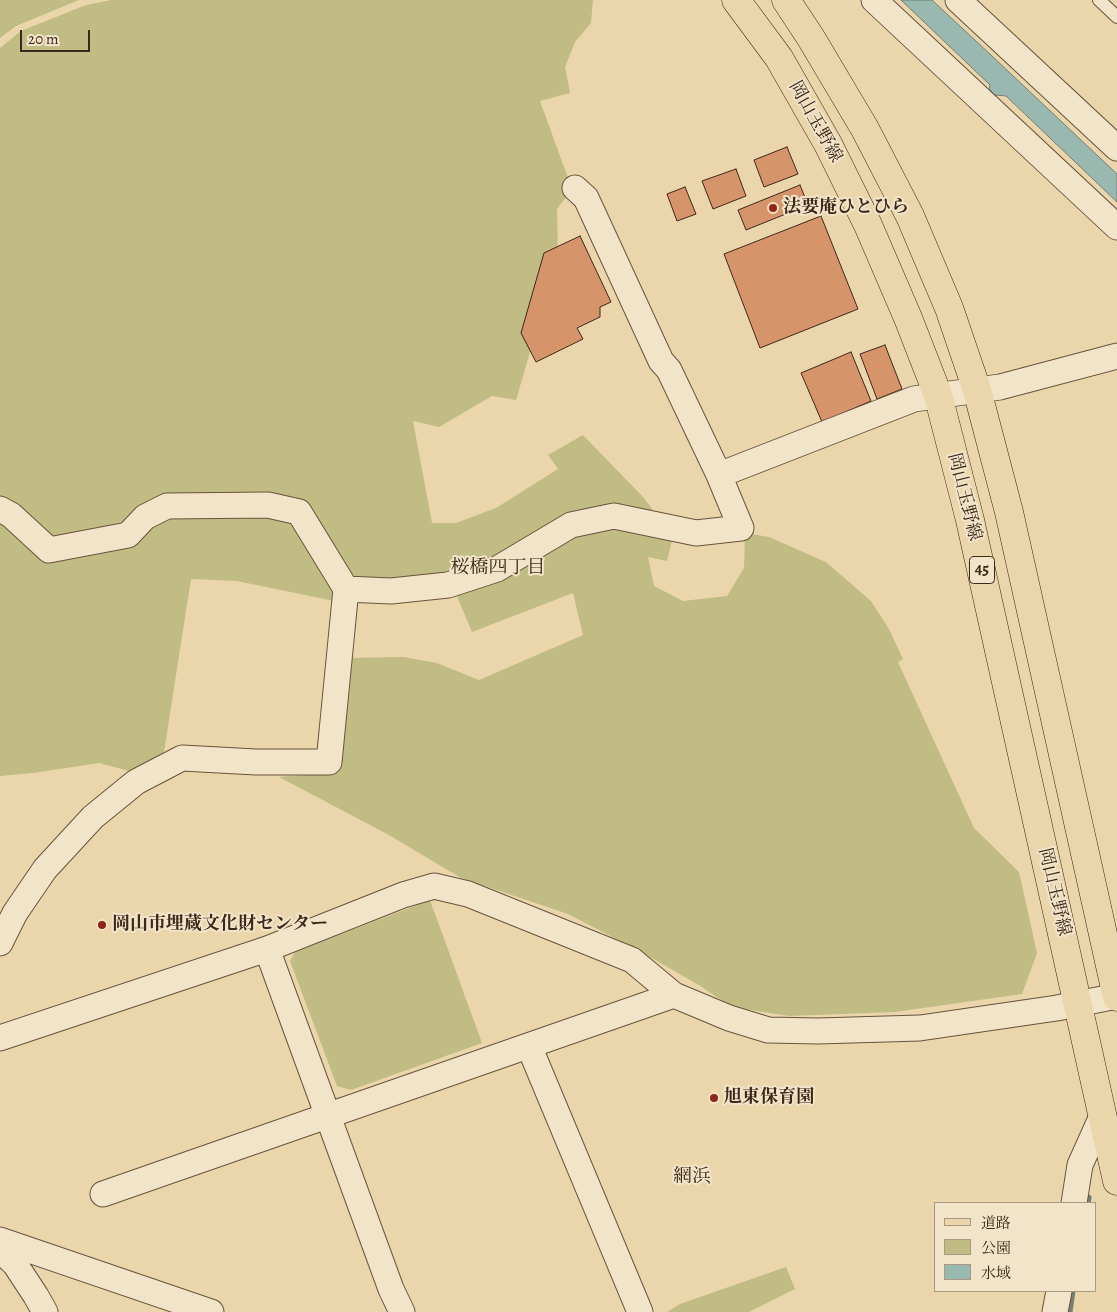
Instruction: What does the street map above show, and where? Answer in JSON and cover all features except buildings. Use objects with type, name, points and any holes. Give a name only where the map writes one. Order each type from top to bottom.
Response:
[{"type":"main road","name":"岡山玉野線","points":[[736,0],[779,58],[828,144],[868,225],[908,318],[938,396],[970,520],[1117,1181]]},
{"type":"main road","name":"45","points":[[786,0],[812,38],[865,129],[910,216],[949,308],[978,390],[1011,522],[1117,996]]},
{"type":"street","points":[[874,0],[1117,227]]},
{"type":"street","points":[[958,0],[1117,148]]},
{"type":"street","points":[[346,589],[391,590],[448,585],[497,569],[572,525],[614,516],[696,533],[741,528],[719,475],[669,370],[661,361],[586,198],[575,188]]},
{"type":"street","points":[[719,475],[914,398],[1000,387],[1117,356]]},
{"type":"street","points":[[0,509],[11,515],[49,550],[128,534],[145,517],[167,506],[268,505],[298,512],[346,589],[329,762],[256,762],[182,758],[136,782],[93,817],[45,869],[15,913],[0,943]]},
{"type":"street","points":[[0,1038],[267,949],[403,895],[434,886],[468,894],[632,960],[674,995],[729,1018],[768,1030],[818,1031],[920,1028],[995,1018],[1117,996]]},
{"type":"street","points":[[267,949],[391,1289],[402,1312]]},
{"type":"street","points":[[103,1194],[674,995]]},
{"type":"street","points":[[529,1046],[640,1312]]},
{"type":"street","points":[[1074,1202],[1080,1165],[1102,1116]]},
{"type":"street","points":[[0,1240],[211,1312]]},
{"type":"street","points":[[0,1250],[15,1264],[45,1312]]},
{"type":"street","points":[[1055,1312],[1059,1292]]},
{"type":"lane","points":[[1099,0],[1117,17]]},
{"type":"green space","points":[[0,0],[79,0],[16,26],[0,38]]},
{"type":"green space","points":[[111,0],[593,0],[591,23],[575,42],[565,67],[570,93],[540,101],[572,189],[557,209],[558,257],[516,400],[492,396],[439,427],[413,421],[432,523],[456,523],[496,508],[558,469],[548,455],[583,435],[643,497],[673,536],[667,561],[648,557],[654,586],[683,601],[727,596],[744,568],[745,533],[769,537],[826,562],[871,601],[889,629],[903,659],[898,662],[974,828],[1019,872],[1037,953],[1022,994],[895,1012],[789,1016],[731,1007],[702,987],[645,954],[568,914],[461,878],[389,835],[279,777],[335,772],[348,658],[403,657],[437,663],[479,680],[583,635],[573,593],[472,632],[456,594],[334,601],[237,581],[191,579],[164,752],[133,772],[99,763],[0,776],[0,48],[21,31],[86,5]]},
{"type":"green space","points":[[430,900],[482,1043],[351,1090],[337,1086],[290,961],[295,952]]},
{"type":"green space","points":[[786,1267],[795,1289],[749,1312],[667,1312],[680,1304]]},
{"type":"water","points":[[901,0],[932,0],[992,56],[1117,174],[1117,202],[1006,96],[995,95],[989,89],[990,85]]},
{"type":"waterway","points":[[1087,1202],[1088,1198]]},
{"type":"waterway","points":[[1069,1312],[1072,1292]]},
{"type":"place","name":"法要庵ひとひら","points":[[773,208]]},
{"type":"place","name":"岡山市埋蔵文化財センター","points":[[102,925]]},
{"type":"place","name":"旭東保育園","points":[[714,1098]]},
{"type":"district","name":"桜橋四丁目","points":[[498,568]]},
{"type":"district","name":"網浜","points":[[692,1177]]}]
